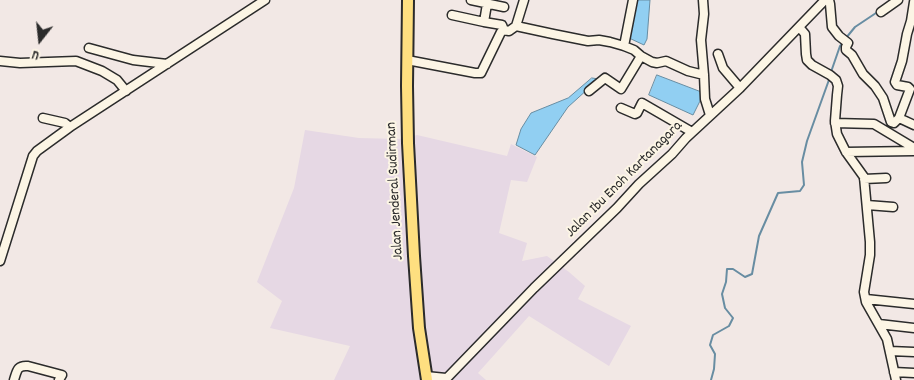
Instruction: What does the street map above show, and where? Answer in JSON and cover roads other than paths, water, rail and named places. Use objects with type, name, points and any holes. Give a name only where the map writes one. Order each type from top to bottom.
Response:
[{"type":"main road","name":"Jalan Jenderal Sudirman","points":[[408,0],[408,144],[414,265],[419,328],[427,378]]},
{"type":"street","points":[[0,261],[33,156],[42,147],[265,0]]},
{"type":"street","points":[[471,0],[504,8]]},
{"type":"street","points":[[504,30],[509,31],[516,26],[524,0]]},
{"type":"street","points":[[624,46],[633,0]]},
{"type":"street","points":[[703,0],[704,14],[700,40],[705,99],[710,115]]},
{"type":"street","points":[[827,0],[832,17],[831,25],[834,31],[846,41],[846,50],[852,55],[863,74],[875,86],[883,98],[891,122],[894,124],[899,118],[910,89],[897,85],[895,82],[902,61],[914,2]]},
{"type":"street","name":"Jalan Ibu Enoh Kartanagara","points":[[445,379],[534,288],[692,132],[740,88],[827,0]]},
{"type":"street","points":[[881,12],[898,0]]},
{"type":"street","points":[[484,22],[487,4]]},
{"type":"street","points":[[452,15],[501,24],[504,30]]},
{"type":"street","points":[[516,26],[588,41],[599,40],[624,46],[657,63],[666,61],[704,75]]},
{"type":"street","points":[[799,27],[805,34],[807,60],[836,80],[838,86],[835,122],[837,134],[846,152],[864,176],[870,249],[864,292],[866,299],[887,339],[895,376],[914,374]]},
{"type":"street","points":[[407,60],[474,73],[480,72],[498,37],[504,30]]},
{"type":"street","points":[[89,48],[132,60],[167,64]]},
{"type":"street","points":[[718,54],[723,68],[740,88]]},
{"type":"street","points":[[589,92],[605,78],[621,90],[641,56]]},
{"type":"street","points":[[0,61],[17,63],[76,61],[102,71],[117,80],[126,91]]},
{"type":"street","points":[[621,108],[635,114],[642,103],[692,132]]},
{"type":"street","points":[[44,118],[63,122],[70,127]]},
{"type":"street","points":[[899,118],[914,125]]},
{"type":"street","points":[[835,122],[874,124],[914,149]]},
{"type":"street","points":[[846,152],[914,149]]},
{"type":"street","points":[[864,179],[886,178]]},
{"type":"street","points":[[867,205],[893,207]]},
{"type":"street","points":[[866,299],[914,304]]},
{"type":"street","points":[[879,324],[914,328]]},
{"type":"street","points":[[890,351],[914,352]]},
{"type":"street","points":[[14,380],[19,368],[22,366],[62,374],[59,380]]},
{"type":"street","points":[[427,378],[445,379]]},
{"type":"water","points":[[634,0],[650,0],[647,39],[644,45],[629,38]]},
{"type":"water","points":[[657,75],[704,93],[693,115],[649,95]]},
{"type":"water","points":[[592,78],[599,79],[568,107],[535,155],[516,145],[521,129],[531,113],[568,98]]},
{"type":"waterway","points":[[846,38],[855,27],[879,11]]},
{"type":"waterway","points":[[831,72],[843,42]]},
{"type":"waterway","points":[[711,380],[715,354],[710,345],[713,335],[729,326],[733,318],[725,308],[722,294],[726,282],[727,269],[733,269],[745,277],[752,274],[759,236],[778,193],[800,191],[804,185],[802,162],[807,141],[830,77]]}]
